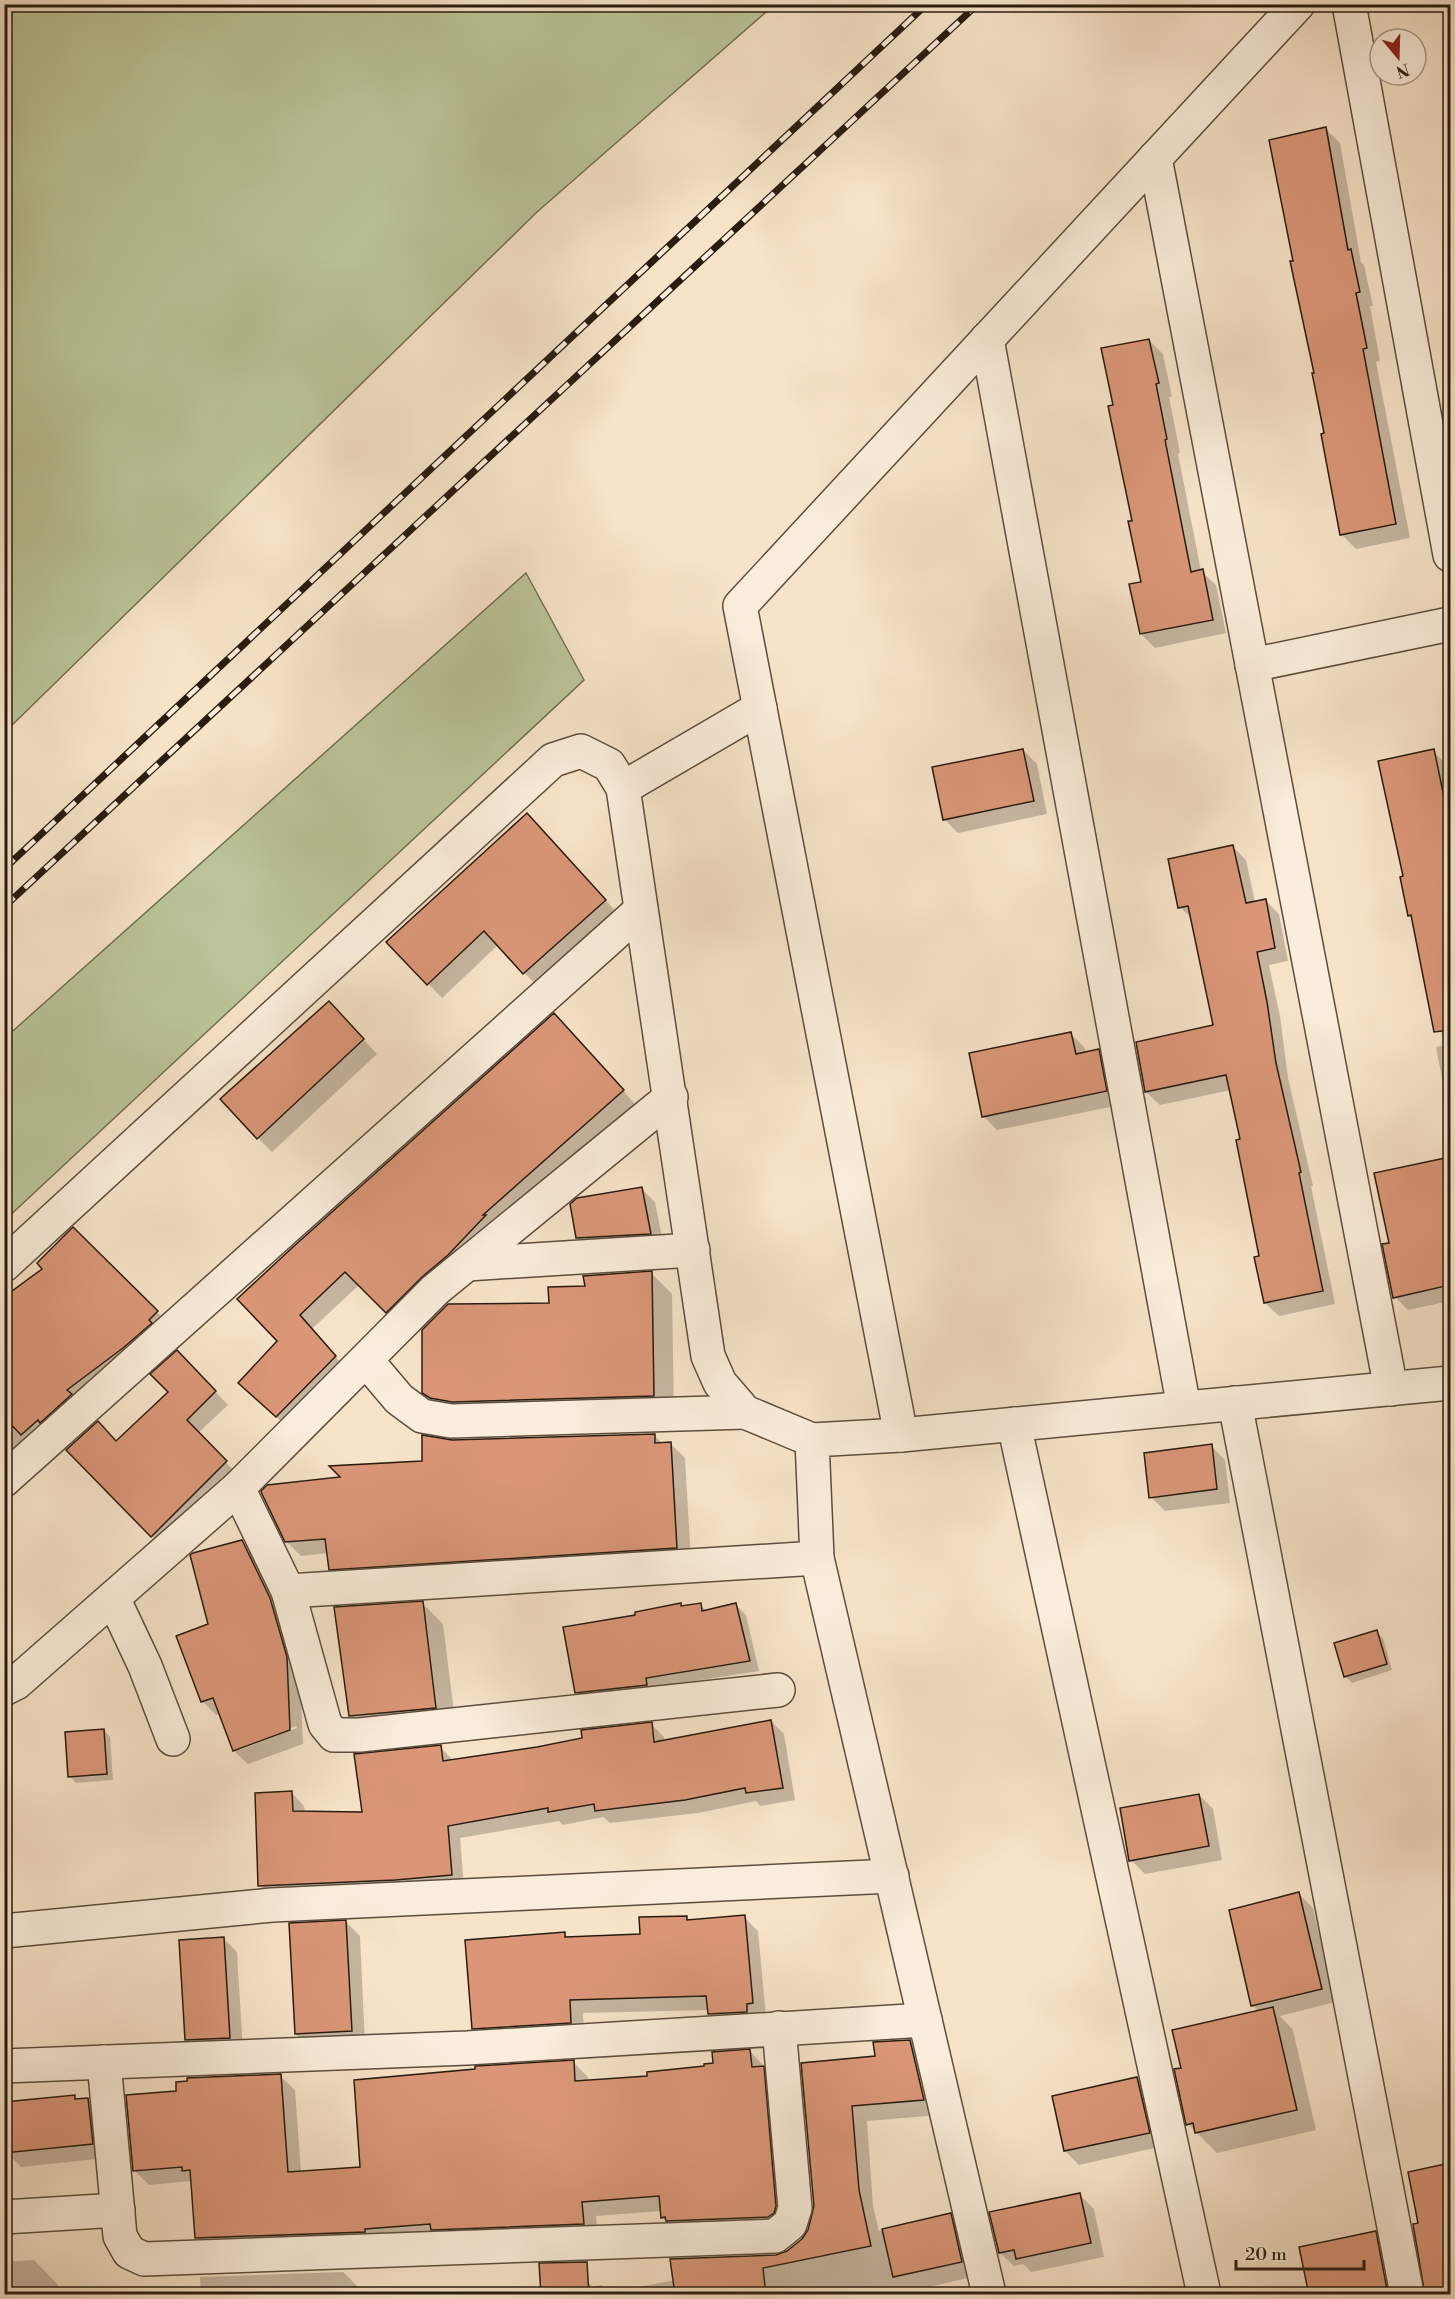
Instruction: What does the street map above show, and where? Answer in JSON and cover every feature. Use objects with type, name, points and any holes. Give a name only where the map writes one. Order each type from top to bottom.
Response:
[{"type":"street","points":[[901,1435],[740,606],[1298,4]]},
{"type":"street","points":[[1349,4],[1450,555]]},
{"type":"street","points":[[1155,158],[1390,1389]]},
{"type":"street","points":[[987,339],[1184,1408]]},
{"type":"street","points":[[1252,665],[1450,624]]},
{"type":"street","points":[[623,788],[760,708]]},
{"type":"street","points":[[4,1265],[553,760],[581,751],[609,765],[623,788],[708,1356],[720,1383],[745,1412]]},
{"type":"street","points":[[4,1480],[641,910]]},
{"type":"street","points":[[4,1689],[16,1683],[238,1488],[417,1306],[670,1097]]},
{"type":"street","points":[[467,1264],[693,1250]]},
{"type":"street","points":[[366,1360],[399,1399],[422,1416],[451,1421],[745,1412],[812,1440],[1014,1425],[1450,1383]]},
{"type":"street","points":[[1235,1403],[1407,2295]]},
{"type":"street","points":[[1014,1425],[1204,2295]]},
{"type":"street","points":[[812,1440],[817,1558],[989,2295]]},
{"type":"street","points":[[238,1488],[288,1591],[325,1724],[334,1735],[360,1735],[778,1690]]},
{"type":"street","points":[[288,1591],[817,1558]]},
{"type":"street","points":[[113,1598],[145,1666],[173,1739]]},
{"type":"street","points":[[4,1931],[272,1905],[892,1876]]},
{"type":"street","points":[[4,2066],[467,2048],[926,2020]]},
{"type":"street","points":[[104,2062],[120,2236],[129,2252],[144,2259],[775,2236],[790,2224],[795,2208],[779,2028]]},
{"type":"street","points":[[4,2217],[118,2211]]},
{"type":"green space","points":[[5,4],[774,5],[537,212],[5,732]]},
{"type":"green space","points":[[526,573],[584,680],[5,1220],[5,1038]]},
{"type":"building","points":[[1326,127],[1348,250],[1351,249],[1360,292],[1356,293],[1367,348],[1363,349],[1396,524],[1340,535],[1321,434],[1324,433],[1312,373],[1314,373],[1290,261],[1293,261],[1269,140]]},
{"type":"building","points":[[1149,339],[1159,383],[1156,384],[1167,439],[1165,440],[1191,572],[1203,569],[1213,620],[1140,634],[1129,584],[1141,582],[1128,521],[1132,521],[1108,406],[1113,405],[1101,348]]},
{"type":"building","points":[[1023,749],[1034,801],[943,820],[932,767]]},
{"type":"building","points":[[1434,749],[1445,802],[1450,801],[1450,1030],[1434,1032],[1411,915],[1408,916],[1400,877],[1403,876],[1378,761]]},
{"type":"building","points":[[527,813],[606,900],[523,974],[484,931],[427,985],[386,942]]},
{"type":"building","points":[[1233,845],[1246,903],[1266,899],[1275,948],[1257,952],[1276,1063],[1301,1172],[1299,1173],[1323,1291],[1264,1303],[1254,1257],[1259,1256],[1236,1140],[1240,1139],[1226,1075],[1145,1092],[1136,1042],[1213,1025],[1188,906],[1178,908],[1168,859]]},
{"type":"building","points":[[329,1001],[364,1039],[257,1139],[220,1099]]},
{"type":"building","points":[[554,1013],[624,1090],[483,1215],[486,1215],[448,1255],[386,1313],[345,1272],[300,1315],[336,1356],[276,1417],[238,1383],[277,1341],[237,1299]]},
{"type":"building","points":[[1071,1032],[1076,1054],[1099,1049],[1107,1091],[982,1117],[969,1053]]},
{"type":"building","points":[[1450,1157],[1450,1285],[1393,1298],[1382,1244],[1389,1243],[1374,1173]]},
{"type":"building","points":[[642,1187],[651,1234],[576,1238],[570,1204],[577,1198]]},
{"type":"building","points":[[73,1227],[158,1311],[149,1320],[152,1323],[67,1390],[72,1394],[40,1423],[38,1420],[21,1435],[4,1417],[4,1297],[42,1269],[37,1263]]},
{"type":"building","points":[[652,1271],[654,1396],[452,1402],[430,1398],[422,1393],[422,1330],[448,1304],[549,1303],[548,1287],[585,1286],[583,1276]]},
{"type":"building","points":[[177,1350],[216,1391],[187,1420],[227,1461],[151,1537],[66,1450],[98,1421],[116,1441],[168,1392],[150,1374]]},
{"type":"building","points":[[655,1434],[655,1443],[671,1442],[677,1548],[329,1570],[325,1539],[285,1542],[261,1491],[267,1485],[340,1477],[329,1466],[422,1461],[422,1435],[452,1440]]},
{"type":"building","points":[[1212,1444],[1217,1489],[1149,1498],[1144,1453]]},
{"type":"building","points":[[242,1540],[270,1598],[287,1657],[290,1730],[233,1751],[213,1698],[201,1702],[176,1636],[208,1624],[190,1555]]},
{"type":"building","points":[[423,1601],[436,1708],[349,1716],[334,1607]]},
{"type":"building","points":[[681,1603],[681,1606],[701,1603],[702,1611],[736,1603],[750,1661],[646,1678],[647,1685],[575,1693],[563,1627],[635,1615],[635,1612]]},
{"type":"building","points":[[1377,1630],[1387,1664],[1344,1677],[1334,1643]]},
{"type":"building","points":[[771,1720],[783,1788],[746,1793],[745,1788],[685,1800],[595,1811],[594,1804],[548,1812],[548,1808],[448,1826],[452,1875],[258,1886],[255,1793],[292,1791],[293,1811],[362,1812],[354,1754],[441,1745],[443,1761],[582,1738],[581,1730],[652,1722],[654,1742]]},
{"type":"building","points":[[104,1729],[107,1774],[68,1777],[65,1732]]},
{"type":"building","points":[[1199,1794],[1209,1846],[1129,1861],[1120,1808]]},
{"type":"building","points":[[1299,1892],[1322,1989],[1251,2006],[1229,1910]]},
{"type":"building","points":[[745,1915],[753,2003],[747,2004],[747,2012],[708,2014],[706,1996],[570,2000],[571,2023],[472,2029],[465,1940],[565,1932],[565,1937],[640,1934],[639,1917],[687,1916],[687,1920]]},
{"type":"building","points":[[346,1920],[352,2031],[295,2034],[289,1923]]},
{"type":"building","points":[[224,1937],[230,2038],[185,2040],[179,1940]]},
{"type":"building","points":[[1273,2007],[1297,2110],[1195,2133],[1193,2123],[1186,2125],[1174,2069],[1181,2068],[1172,2030]]},
{"type":"building","points":[[910,2040],[924,2100],[852,2106],[859,2190],[871,2246],[763,2268],[766,2295],[675,2295],[670,2259],[776,2255],[787,2251],[802,2239],[808,2230],[814,2206],[801,2063],[875,2056],[873,2042]]},
{"type":"building","points":[[750,2049],[752,2067],[764,2066],[776,2206],[774,2213],[768,2217],[666,2221],[665,2217],[661,2218],[659,2196],[582,2202],[584,2224],[431,2230],[430,2224],[365,2229],[365,2232],[195,2238],[190,2170],[182,2171],[182,2167],[133,2171],[126,2095],[176,2091],[176,2082],[187,2081],[187,2078],[281,2074],[288,2172],[360,2167],[354,2080],[475,2069],[475,2066],[574,2060],[575,2081],[647,2076],[647,2072],[713,2063],[712,2052]]},
{"type":"building","points":[[1137,2077],[1150,2133],[1064,2151],[1052,2096]]},
{"type":"building","points":[[75,2095],[75,2099],[88,2098],[93,2144],[4,2153],[4,2102]]},
{"type":"building","points":[[1450,2163],[1450,2295],[1425,2295],[1413,2224],[1418,2223],[1408,2172]]},
{"type":"building","points":[[1080,2193],[1091,2243],[1016,2259],[1014,2250],[999,2253],[989,2212]]},
{"type":"building","points":[[951,2213],[962,2262],[893,2277],[882,2229]]},
{"type":"building","points":[[1376,2231],[1388,2295],[1309,2295],[1299,2247]]},
{"type":"building","points":[[587,2262],[589,2295],[541,2295],[539,2263]]},
{"type":"railway","points":[[4,869],[927,4]]},
{"type":"railway","points":[[4,907],[978,4]]}]
